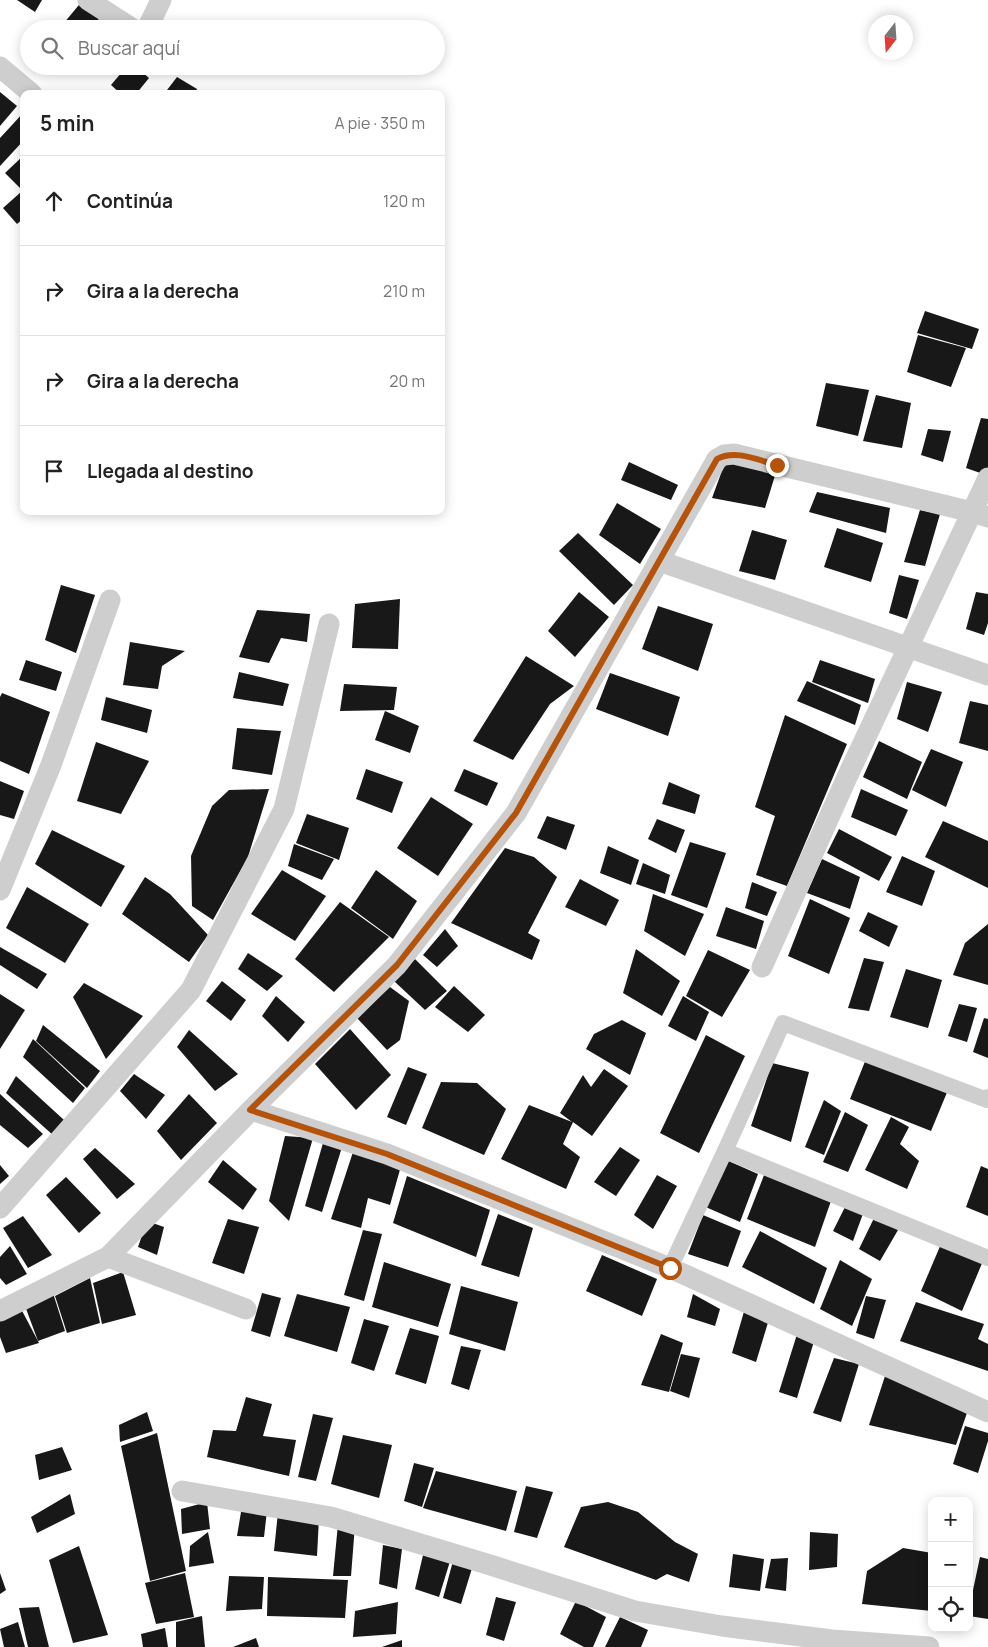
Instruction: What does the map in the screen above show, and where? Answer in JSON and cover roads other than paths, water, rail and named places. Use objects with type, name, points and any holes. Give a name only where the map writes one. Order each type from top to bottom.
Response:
[{"type":"street","points":[[88,0],[119,20]]},
{"type":"street","points":[[151,20],[160,0]]},
{"type":"street","points":[[0,67],[27,90]]},
{"type":"street","points":[[0,1311],[108,1257],[250,1110],[397,965],[516,813],[717,459],[724,455],[734,454],[980,515]]},
{"type":"street","points":[[762,967],[908,646],[980,515],[988,478]]},
{"type":"street","points":[[659,561],[988,675]]},
{"type":"street","points":[[0,890],[50,765],[110,600]]},
{"type":"street","points":[[0,1208],[191,990],[284,809],[329,624]]},
{"type":"street","points":[[670,1268],[783,1023],[987,1100],[988,1097]]},
{"type":"street","points":[[250,1110],[387,1154],[670,1268],[988,1412]]},
{"type":"street","points":[[725,1151],[988,1258]]},
{"type":"street","points":[[108,1257],[246,1309]]},
{"type":"street","points":[[182,1491],[331,1517],[635,1611],[832,1643],[929,1647]]}]
